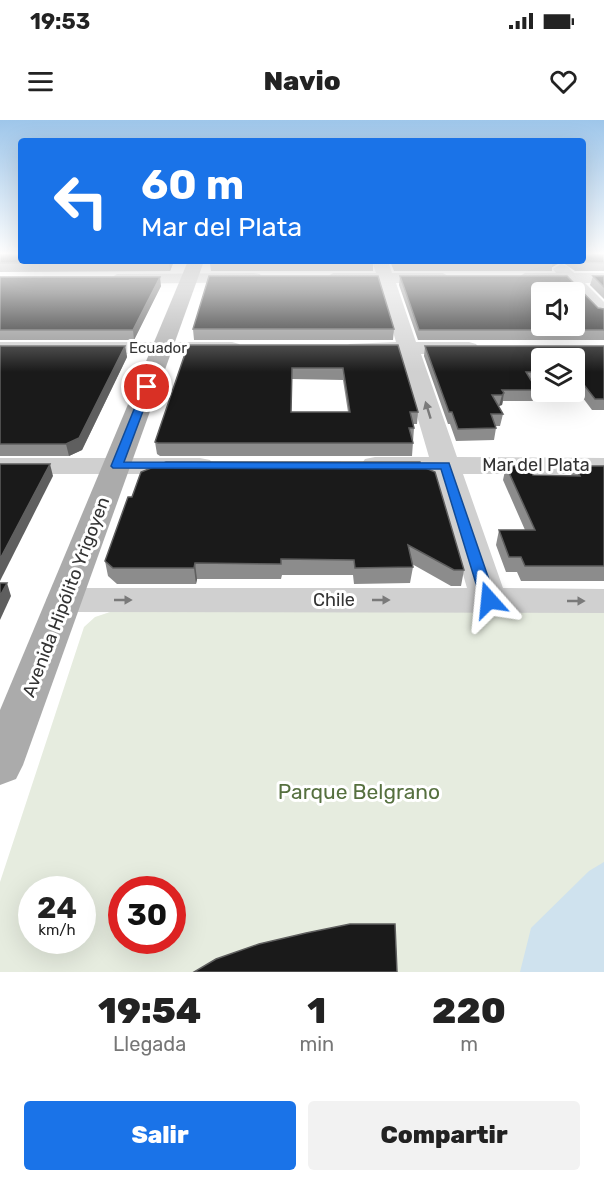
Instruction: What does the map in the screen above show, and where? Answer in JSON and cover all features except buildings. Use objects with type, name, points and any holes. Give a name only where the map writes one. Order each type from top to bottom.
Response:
[{"type":"main road","name":"Avenida Hipólito Yrigoyen","points":[[0,765],[184,293]]},
{"type":"street","points":[[390,293],[489,600]]},
{"type":"street","points":[[585,293],[604,312]]},
{"type":"street","name":"Ecuador","points":[[0,348],[256,348]]},
{"type":"street","points":[[338,348],[489,348]]},
{"type":"street","name":"Mar del Plata","points":[[352,465],[604,466]]},
{"type":"street","points":[[0,466],[223,466]]},
{"type":"street","name":"Chile","points":[[64,600],[604,601]]},
{"type":"green space","name":"Parque Belgrano","points":[[604,611],[604,972],[0,972],[0,882],[84,627],[95,617],[110,612]]},
{"type":"water","points":[[604,862],[604,972],[520,972],[531,928],[589,871]]},
{"type":"route","points":[[147,387],[117,466],[445,465],[489,600]]}]
